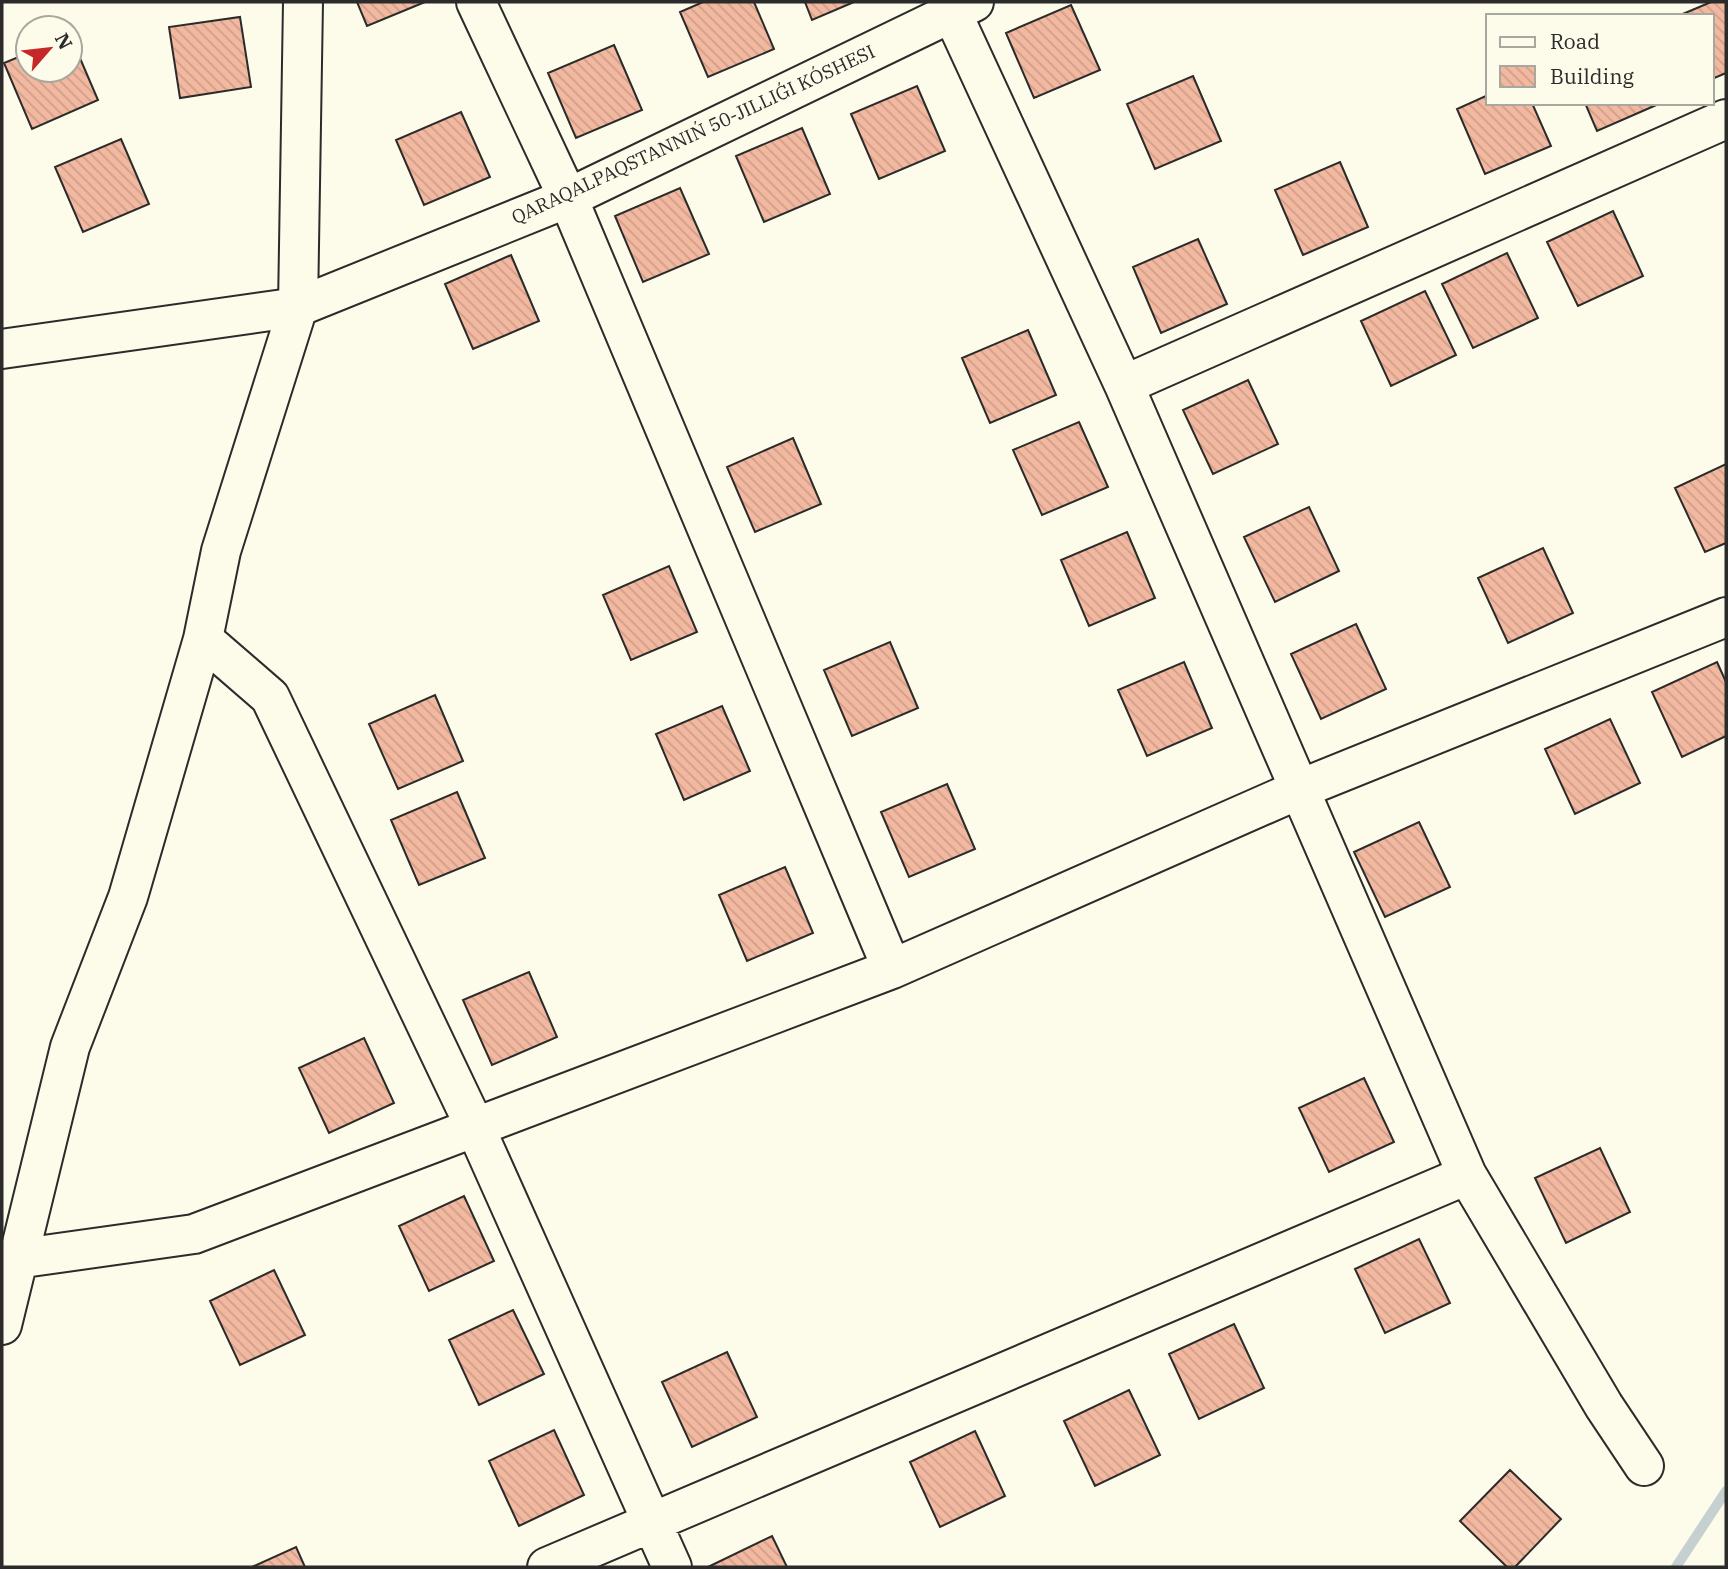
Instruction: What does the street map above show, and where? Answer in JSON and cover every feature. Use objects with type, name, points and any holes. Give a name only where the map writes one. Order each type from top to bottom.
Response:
[{"type":"street","points":[[2,1325],[9,1260],[71,1047],[128,897],[203,639],[221,551],[298,307],[303,2]]},
{"type":"street","points":[[476,2],[568,198],[892,969]]},
{"type":"street","points":[[2,349],[298,307],[568,198],[958,5],[1467,1175],[1604,1406],[1644,1466]]},
{"type":"street","points":[[1124,385],[1726,118]]},
{"type":"street","points":[[9,1260],[194,1234],[892,969],[1300,789],[1726,617]]},
{"type":"street","points":[[203,639],[270,698],[475,1128],[672,1567]]},
{"type":"street","points":[[547,1567],[1467,1175]]},
{"type":"building","points":[[357,2],[425,2],[367,26]]},
{"type":"building","points":[[703,2],[754,2],[774,49],[708,77],[680,12]]},
{"type":"building","points":[[805,2],[854,2],[812,20]]},
{"type":"building","points":[[1711,2],[1726,2],[1726,73],[1714,78],[1714,14],[1683,14]]},
{"type":"building","points":[[1071,5],[1100,70],[1034,98],[1006,33]]},
{"type":"building","points":[[240,17],[251,87],[180,98],[169,27]]},
{"type":"building","points":[[614,45],[642,110],[576,138],[548,73]]},
{"type":"building","points":[[14,59],[14,84],[84,84],[84,68],[98,100],[32,129],[4,63]]},
{"type":"building","points":[[1193,76],[1221,141],[1155,169],[1127,104]]},
{"type":"building","points":[[917,86],[945,151],[879,179],[851,114]]},
{"type":"building","points":[[1486,96],[1486,105],[1533,105],[1551,146],[1485,174],[1457,109]]},
{"type":"building","points":[[1586,105],[1656,105],[1597,131]]},
{"type":"building","points":[[461,112],[490,177],[424,205],[396,140]]},
{"type":"building","points":[[802,128],[830,194],[764,222],[736,156]]},
{"type":"building","points":[[121,139],[149,204],[83,232],[55,167]]},
{"type":"building","points":[[1340,162],[1368,227],[1303,255],[1275,190]]},
{"type":"building","points":[[680,188],[709,254],[643,282],[615,216]]},
{"type":"building","points":[[1613,211],[1643,276],[1578,306],[1547,242]]},
{"type":"building","points":[[1198,239],[1227,304],[1161,333],[1133,267]]},
{"type":"building","points":[[1507,253],[1538,318],[1473,348],[1442,284]]},
{"type":"building","points":[[511,255],[539,321],[473,349],[445,284]]},
{"type":"building","points":[[1425,291],[1456,355],[1391,386],[1361,321]]},
{"type":"building","points":[[1028,330],[1056,395],[990,423],[962,358]]},
{"type":"building","points":[[1248,380],[1278,444],[1213,474],[1183,410]]},
{"type":"building","points":[[1079,422],[1108,487],[1042,515],[1013,450]]},
{"type":"building","points":[[793,438],[821,504],[755,532],[727,467]]},
{"type":"building","points":[[1726,464],[1726,543],[1705,552],[1675,488]]},
{"type":"building","points":[[1309,507],[1339,571],[1275,602],[1244,537]]},
{"type":"building","points":[[1127,532],[1155,598],[1089,626],[1061,560]]},
{"type":"building","points":[[1543,548],[1573,613],[1508,643],[1478,578]]},
{"type":"building","points":[[669,566],[697,632],[631,660],[603,595]]},
{"type":"building","points":[[1356,624],[1386,689],[1321,719],[1291,654]]},
{"type":"building","points":[[890,642],[918,708],[852,736],[824,670]]},
{"type":"building","points":[[1184,662],[1212,728],[1147,756],[1118,690]]},
{"type":"building","points":[[1717,662],[1726,682],[1726,736],[1682,757],[1652,692]]},
{"type":"building","points":[[435,695],[463,761],[398,789],[369,724]]},
{"type":"building","points":[[722,706],[750,771],[684,800],[656,734]]},
{"type":"building","points":[[1610,719],[1640,783],[1575,814],[1545,749]]},
{"type":"building","points":[[947,784],[975,849],[909,877],[881,812]]},
{"type":"building","points":[[457,792],[485,858],[419,885],[391,820]]},
{"type":"building","points":[[1419,822],[1450,887],[1385,917],[1354,852]]},
{"type":"building","points":[[785,867],[813,933],[747,961],[719,895]]},
{"type":"building","points":[[529,972],[557,1037],[492,1065],[463,1000]]},
{"type":"building","points":[[364,1038],[394,1103],[329,1133],[299,1068]]},
{"type":"building","points":[[1364,1078],[1394,1142],[1329,1172],[1299,1108]]},
{"type":"building","points":[[1600,1148],[1630,1212],[1566,1243],[1535,1178]]},
{"type":"building","points":[[464,1196],[494,1261],[429,1291],[399,1226]]},
{"type":"building","points":[[1419,1239],[1450,1303],[1385,1333],[1355,1269]]},
{"type":"building","points":[[274,1270],[305,1335],[240,1365],[210,1301]]},
{"type":"building","points":[[513,1310],[544,1374],[479,1405],[449,1340]]},
{"type":"building","points":[[1234,1324],[1264,1388],[1199,1419],[1169,1354]]},
{"type":"building","points":[[727,1352],[757,1417],[692,1447],[662,1382]]},
{"type":"building","points":[[1129,1390],[1160,1455],[1095,1486],[1064,1421]]},
{"type":"building","points":[[554,1430],[584,1495],[519,1526],[489,1461]]},
{"type":"building","points":[[975,1431],[1005,1496],[940,1527],[910,1462]]},
{"type":"building","points":[[1510,1470],[1561,1519],[1515,1567],[1507,1567],[1460,1521]]},
{"type":"building","points":[[772,1536],[787,1567],[708,1567]]},
{"type":"building","points":[[296,1547],[305,1567],[252,1567]]},
{"type":"waterway","points":[[1676,1567],[1726,1491]]}]
